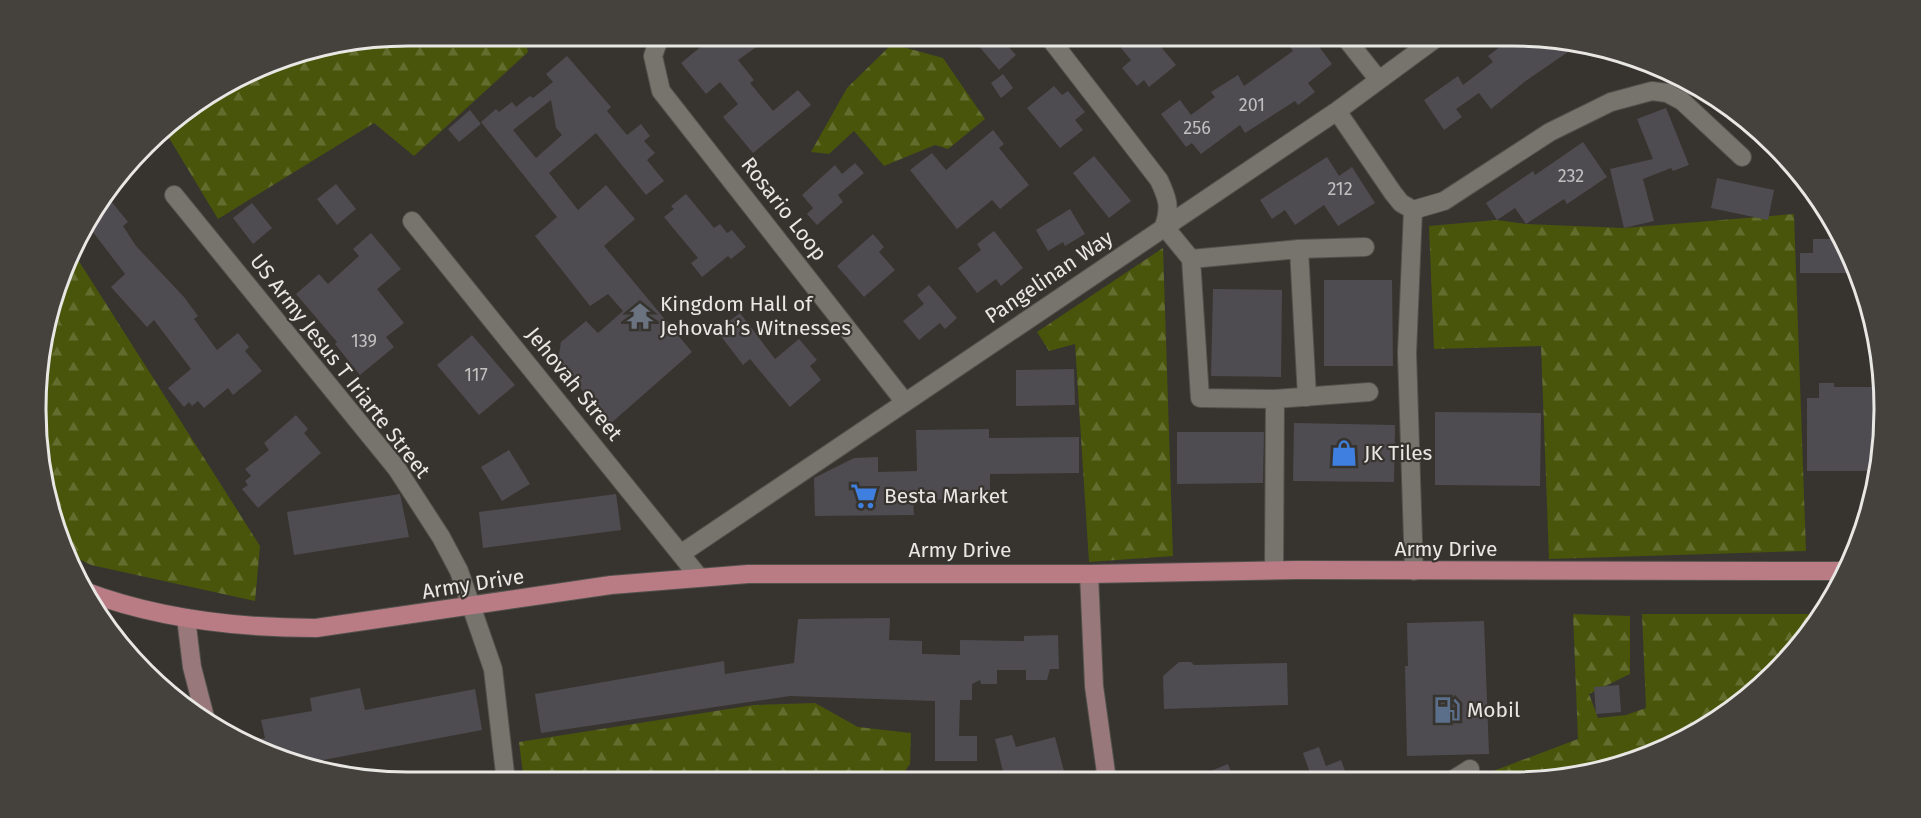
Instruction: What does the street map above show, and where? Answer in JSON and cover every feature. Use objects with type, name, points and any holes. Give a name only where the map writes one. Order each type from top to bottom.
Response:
[{"type":"main road","name":"Army Drive","points":[[98,595],[186,618],[269,628],[316,628],[473,607],[611,585],[699,577],[853,573],[1089,574],[1274,570],[1835,572]]},
{"type":"main road","points":[[1089,574],[1094,686],[1106,772]]},
{"type":"main road","points":[[186,618],[192,667],[203,707]]},
{"type":"street","name":"Rosario Loop","points":[[656,46],[653,56],[661,91],[904,401]]},
{"type":"street","points":[[1056,46],[1159,180],[1168,199],[1169,213],[1164,226],[1191,259],[1200,398],[1275,399],[1369,392]]},
{"type":"street","points":[[1352,46],[1378,79]]},
{"type":"street","name":"Pangelinan Way","points":[[682,553],[904,401],[1337,111],[1425,46]]},
{"type":"street","points":[[1337,111],[1393,193],[1401,203],[1413,210],[1444,201],[1550,132],[1611,102],[1653,91],[1667,93],[1682,101],[1742,157]]},
{"type":"street","name":"US Army Jesus T Iriarte Street","points":[[174,195],[397,469],[441,537],[459,572],[473,607],[493,669],[505,772]]},
{"type":"street","points":[[1413,210],[1407,353],[1414,571]]},
{"type":"street","name":"Jehovah Street","points":[[412,221],[682,553],[699,577]]},
{"type":"street","points":[[1191,259],[1299,249],[1365,247]]},
{"type":"street","points":[[1299,249],[1307,397]]},
{"type":"street","points":[[1274,570],[1275,399]]},
{"type":"street","points":[[1465,772],[1470,769]]},
{"type":"green space","points":[[409,46],[526,46],[528,52],[414,156],[374,123],[218,219],[169,137],[188,121],[228,95],[270,74],[338,53]]},
{"type":"green space","points":[[890,46],[899,46],[943,58],[985,119],[948,149],[935,145],[884,166],[854,131],[829,154],[811,152],[847,88]]},
{"type":"green space","points":[[1794,214],[1806,551],[1549,559],[1541,346],[1434,349],[1429,226],[1497,220],[1526,224],[1624,228]]},
{"type":"green space","points":[[1163,248],[1173,556],[1089,562],[1075,344],[1049,351],[1037,332]]},
{"type":"green space","points":[[79,261],[260,546],[255,601],[91,565],[79,559],[59,503],[53,480],[46,409],[53,338],[66,292]]},
{"type":"green space","points":[[1573,614],[1630,616],[1630,674],[1589,694],[1598,718],[1626,715],[1646,708],[1642,614],[1810,614],[1785,648],[1751,682],[1733,697],[1672,734],[1629,752],[1583,765],[1536,771],[1491,772],[1578,739]]},
{"type":"green space","points":[[815,703],[858,727],[911,733],[910,764],[904,772],[523,772],[519,742],[754,705]]},
{"type":"building","points":[[702,46],[758,46],[738,60],[754,80],[750,83],[773,111],[798,90],[811,105],[753,153],[723,117],[738,104],[720,82],[706,94],[681,63]]},
{"type":"building","points":[[979,46],[1008,46],[1016,55],[999,70]]},
{"type":"building","points":[[1124,46],[1160,46],[1176,65],[1149,87],[1144,80],[1137,86],[1122,68],[1131,60],[1121,48]]},
{"type":"building","points":[[1289,46],[1318,46],[1332,64],[1308,83],[1315,92],[1298,105],[1295,101],[1245,133],[1240,125],[1201,154],[1192,143],[1186,147],[1161,114],[1180,100],[1191,115],[1215,97],[1211,92],[1238,75],[1244,86],[1293,51]]},
{"type":"building","points":[[1501,46],[1536,47],[1568,52],[1527,80],[1491,109],[1479,93],[1456,109],[1462,117],[1444,130],[1424,100],[1458,76],[1463,85],[1493,62],[1488,56]]},
{"type":"building","points":[[567,56],[611,107],[607,111],[627,135],[641,124],[650,136],[644,141],[655,153],[647,160],[664,181],[646,195],[596,133],[549,173],[578,210],[606,185],[635,219],[604,246],[692,352],[610,424],[558,361],[561,342],[586,321],[598,333],[623,311],[608,294],[590,306],[535,236],[557,217],[481,122],[496,109],[499,112],[512,102],[516,107],[530,96],[533,98],[553,82],[546,74]],"holes":[[[551,100],[556,128],[562,135],[536,158],[513,130]]]},
{"type":"building","points":[[1003,74],[1013,88],[1001,98],[991,83]]},
{"type":"building","points":[[1054,86],[1062,95],[1068,91],[1085,112],[1075,120],[1083,130],[1060,148],[1027,108]]},
{"type":"building","points":[[1666,108],[1689,165],[1673,171],[1671,168],[1643,179],[1654,221],[1624,228],[1610,169],[1653,159],[1637,119]]},
{"type":"building","points":[[470,110],[481,124],[459,142],[448,129]]},
{"type":"building","points":[[993,130],[1004,144],[999,148],[1029,185],[1000,209],[992,200],[957,229],[910,170],[932,153],[946,170]]},
{"type":"building","points":[[1583,142],[1607,177],[1567,204],[1564,199],[1526,224],[1515,208],[1497,220],[1486,203],[1533,171],[1535,175]]},
{"type":"building","points":[[1094,156],[1131,201],[1109,218],[1073,173]]},
{"type":"building","points":[[1327,157],[1339,176],[1352,167],[1375,203],[1338,226],[1324,205],[1295,225],[1285,210],[1272,219],[1260,200]]},
{"type":"building","points":[[855,163],[864,173],[838,195],[843,202],[817,225],[807,214],[813,208],[802,195],[835,165],[842,174]]},
{"type":"building","points":[[1717,178],[1774,190],[1768,220],[1711,208]]},
{"type":"building","points":[[336,184],[356,209],[337,225],[317,199]]},
{"type":"building","points":[[686,194],[714,228],[720,224],[727,233],[732,230],[746,247],[731,259],[728,256],[702,277],[691,263],[698,258],[664,217],[674,209],[671,206]]},
{"type":"building","points":[[112,202],[128,222],[123,226],[136,246],[184,297],[198,316],[194,319],[217,350],[238,333],[249,347],[245,351],[262,371],[233,395],[228,388],[204,408],[198,401],[192,406],[189,402],[184,407],[168,388],[191,369],[154,320],[147,327],[111,287],[125,274],[93,232]]},
{"type":"building","points":[[252,203],[272,228],[253,244],[233,218]]},
{"type":"building","points":[[1070,209],[1085,234],[1065,246],[1063,242],[1048,251],[1036,230]]},
{"type":"building","points":[[994,231],[1023,268],[1001,286],[996,279],[977,293],[958,268],[981,250],[977,244]]},
{"type":"building","points":[[371,233],[401,269],[377,289],[404,323],[386,337],[394,347],[360,375],[335,344],[337,342],[296,294],[319,274],[328,284],[359,256],[353,249]]},
{"type":"building","points":[[873,234],[884,247],[879,252],[895,270],[864,297],[837,266]]},
{"type":"building","points":[[1813,239],[1832,239],[1848,273],[1800,273],[1800,253],[1813,253]]},
{"type":"building","points":[[1324,280],[1392,280],[1393,366],[1324,366]]},
{"type":"building","points":[[929,285],[957,318],[945,329],[940,323],[919,340],[903,321],[924,304],[917,295]]},
{"type":"building","points":[[1213,289],[1282,290],[1281,377],[1211,376]]},
{"type":"building","points":[[740,313],[775,359],[799,339],[817,360],[810,366],[821,380],[790,407],[750,359],[743,365],[717,331]]},
{"type":"building","points":[[472,335],[515,385],[479,415],[437,365]]},
{"type":"building","points":[[1074,369],[1075,405],[1016,406],[1016,370]]},
{"type":"building","points":[[1819,383],[1834,383],[1834,387],[1874,387],[1874,433],[1869,471],[1807,471],[1807,398],[1819,398]]},
{"type":"building","points":[[1435,412],[1541,413],[1540,486],[1435,485]]},
{"type":"building","points":[[296,415],[308,429],[304,433],[321,453],[258,508],[242,489],[248,485],[245,481],[251,476],[245,469],[269,450],[264,443]]},
{"type":"building","name":"JK Tiles","points":[[1294,423],[1395,425],[1394,482],[1293,481]]},
{"type":"building","points":[[989,429],[989,438],[1079,437],[1079,473],[990,474],[990,499],[913,500],[914,515],[815,516],[814,478],[854,458],[878,457],[878,472],[917,471],[916,430]]},
{"type":"building","points":[[1177,432],[1264,432],[1263,483],[1177,484]]},
{"type":"building","points":[[509,450],[530,484],[502,501],[481,467]]},
{"type":"building","points":[[400,494],[409,537],[294,555],[287,512]]},
{"type":"building","points":[[616,494],[621,530],[483,548],[479,512]]},
{"type":"building","points":[[890,618],[889,640],[922,641],[922,654],[960,655],[960,640],[1024,641],[1024,636],[1058,635],[1059,669],[1050,669],[1047,680],[1026,680],[1026,670],[997,670],[997,684],[981,684],[980,680],[972,684],[972,700],[960,700],[959,736],[977,736],[977,761],[935,761],[935,701],[790,696],[541,733],[535,694],[724,661],[725,674],[794,663],[798,619]]},
{"type":"building","name":"Mobil","points":[[1484,621],[1489,754],[1407,756],[1405,666],[1408,666],[1407,623]]},
{"type":"building","points":[[1179,662],[1191,662],[1194,665],[1287,663],[1288,705],[1164,709],[1163,676]]},
{"type":"building","points":[[1619,685],[1621,712],[1596,714],[1594,687]]},
{"type":"building","points":[[360,688],[365,710],[475,689],[482,730],[321,760],[260,739],[265,738],[261,720],[312,711],[310,698]]},
{"type":"building","points":[[1012,735],[1016,747],[1055,737],[1064,772],[1003,772],[995,739]]},
{"type":"building","points":[[1319,747],[1326,766],[1341,760],[1345,772],[1310,772],[1303,753]]},
{"type":"building","points":[[1228,764],[1231,772],[1208,772]]},
{"type":"place","name":"Kingdom Hall of Jehovah’s Witnesses","points":[[640,316]]},
{"type":"place","name":"JK Tiles","points":[[1344,453]]},
{"type":"place","name":"Besta Market","points":[[864,496]]},
{"type":"place","name":"Mobil","points":[[1447,710]]}]
